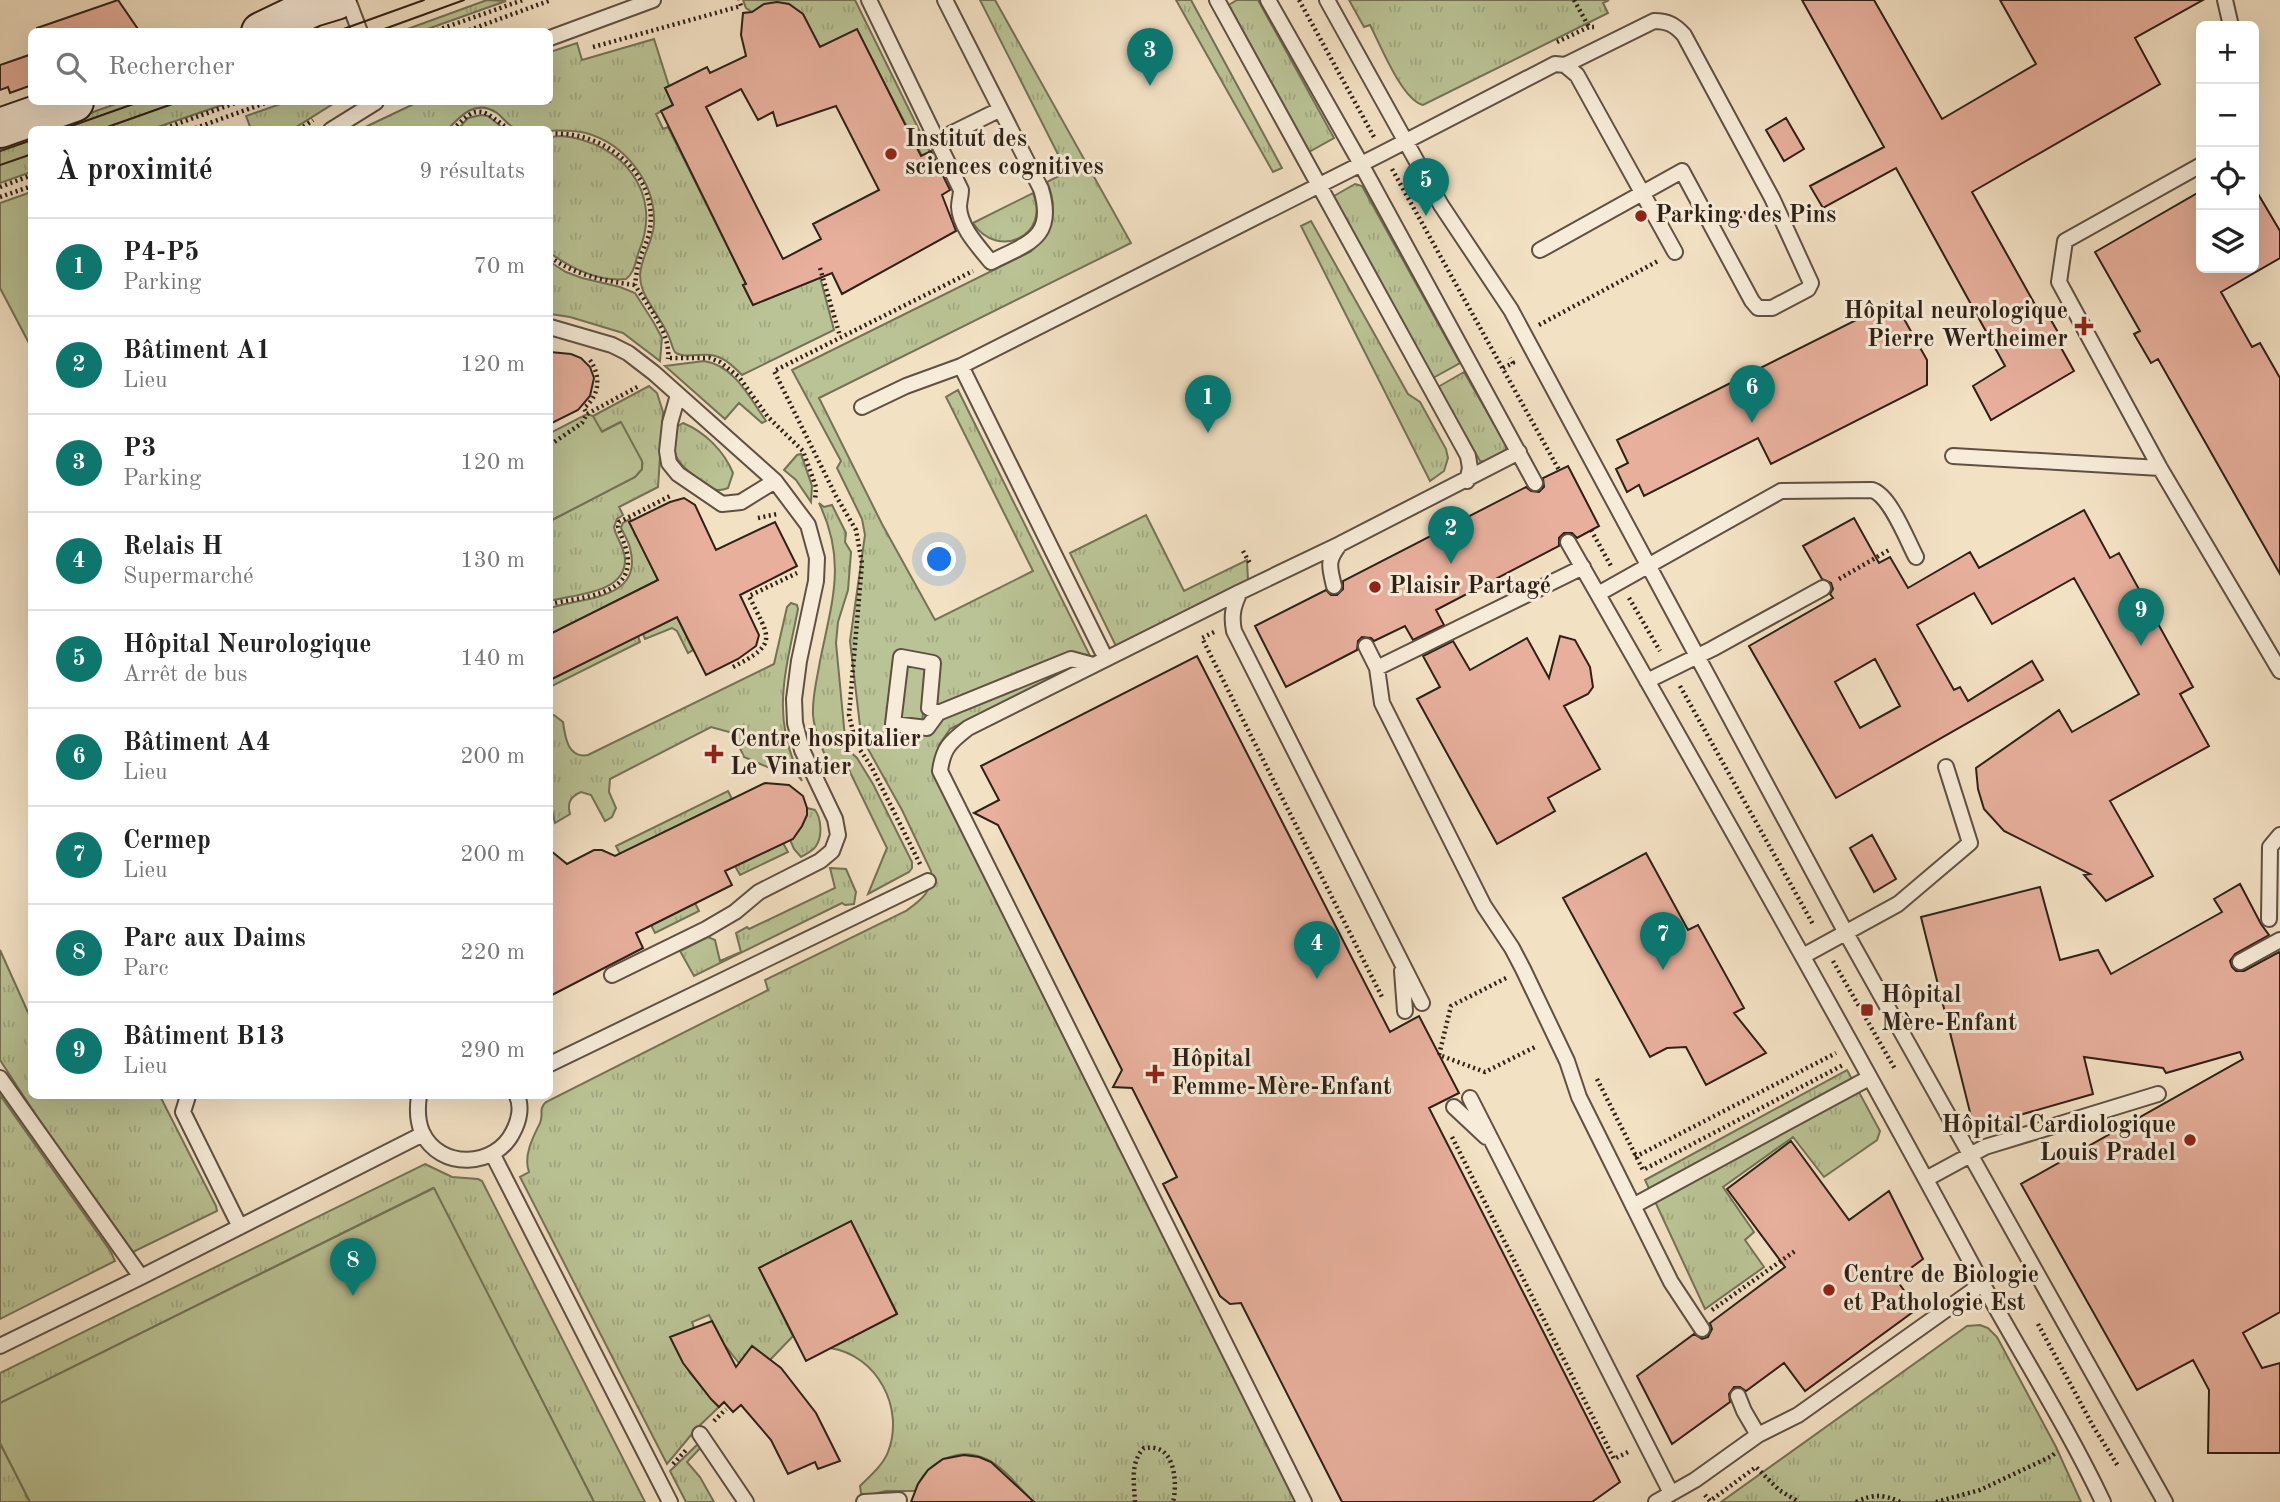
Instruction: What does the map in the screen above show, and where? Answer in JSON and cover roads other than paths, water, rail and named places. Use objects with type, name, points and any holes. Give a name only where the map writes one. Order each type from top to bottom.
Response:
[{"type":"main road","points":[[269,28],[313,7],[336,0]]},
{"type":"main road","points":[[0,128],[65,105]]},
{"type":"lane","points":[[348,0],[358,28]]},
{"type":"lane","points":[[553,37],[653,0]]},
{"type":"lane","points":[[869,0],[961,190],[959,209],[966,226],[991,262],[1028,243],[1038,234],[1044,225],[1046,206],[1041,189],[945,0]]},
{"type":"lane","points":[[1217,0],[1468,456],[1470,468],[1466,481]]},
{"type":"lane","points":[[1268,0],[1535,483]]},
{"type":"lane","points":[[1327,0],[1456,230],[1511,310],[1846,933],[2165,1502]]},
{"type":"lane","points":[[2225,0],[2230,21]]},
{"type":"lane","points":[[862,407],[906,386],[961,366],[1320,186],[1548,66],[1565,65],[1654,21],[1674,25],[1684,36],[1772,198],[1811,283],[1808,289],[1772,308],[1758,308],[1682,172],[1540,250]]},
{"type":"lane","points":[[1565,65],[1577,75],[1675,252]]},
{"type":"lane","points":[[337,126],[371,105]]},
{"type":"lane","points":[[938,141],[999,110]]},
{"type":"lane","points":[[2196,168],[2065,242],[2059,282],[2160,468],[2280,671]]},
{"type":"lane","points":[[553,328],[612,345],[628,353],[678,395],[775,481],[808,525],[817,558],[816,581],[799,661],[794,699],[795,723],[802,750],[835,819],[838,835],[832,851],[820,861],[759,892],[735,912],[706,929],[612,975]]},
{"type":"lane","points":[[961,366],[1102,651]]},
{"type":"lane","points":[[678,395],[670,423],[667,451],[669,463],[678,474],[722,504],[741,502],[775,481]]},
{"type":"lane","points":[[1304,1502],[940,771],[943,754],[953,739],[968,728],[1466,481],[1519,452]]},
{"type":"lane","points":[[1953,456],[2160,468]]},
{"type":"lane","points":[[1598,594],[1781,491],[1878,491],[1916,557]]},
{"type":"lane","points":[[1568,542],[1803,956],[1982,1284],[2082,1458],[2103,1502]]},
{"type":"lane","points":[[1334,586],[1329,566],[1332,553],[1340,544]]},
{"type":"lane","points":[[1377,668],[1583,567]]},
{"type":"lane","points":[[1647,681],[1823,588]]},
{"type":"lane","points":[[1240,592],[1233,606],[1234,631],[1422,1003]]},
{"type":"lane","points":[[1366,646],[1377,668],[1382,703],[1484,906],[1523,970],[1567,1061],[1579,1097],[1671,1282],[1699,1325]]},
{"type":"lane","points":[[937,713],[929,708],[933,663],[901,657],[893,724],[927,729],[937,713],[1071,659],[1093,666]]},
{"type":"lane","points":[[1803,956],[1898,904],[1970,843],[1946,767]]},
{"type":"lane","points":[[2269,919],[2270,847],[2280,835]]},
{"type":"lane","points":[[553,1063],[928,881]]},
{"type":"lane","points":[[2240,962],[2280,940]]},
{"type":"lane","points":[[1402,963],[1405,1011]]},
{"type":"lane","points":[[0,1078],[141,1277]]},
{"type":"lane","points":[[1633,1206],[1869,1078]]},
{"type":"lane","points":[[1926,1179],[1985,1147],[2158,1094]]},
{"type":"lane","points":[[1470,1098],[1671,1493]]},
{"type":"lane","points":[[187,1099],[183,1112],[240,1227]]},
{"type":"lane","points":[[418,1099],[416,1114],[423,1134],[436,1150],[454,1159],[474,1161],[493,1155],[509,1141],[519,1122],[518,1099]]},
{"type":"lane","points":[[1454,1107],[1494,1145]]},
{"type":"lane","points":[[0,1346],[423,1134]]},
{"type":"lane","points":[[493,1155],[670,1502]]},
{"type":"lane","points":[[1657,1502],[1695,1480],[1758,1435],[1798,1415],[1982,1284]]},
{"type":"lane","points":[[1738,1396],[1758,1435]]},
{"type":"lane","points":[[700,1434],[746,1502]]},
{"type":"lane","points":[[864,1502],[900,1500]]},
{"type":"tram line","points":[[346,28],[424,0]]},
{"type":"tram line","points":[[387,28],[464,0]]},
{"type":"tram line","points":[[71,126],[131,105]]},
{"type":"tram line","points":[[110,126],[170,105]]},
{"type":"tram line","points":[[0,151],[28,141]]},
{"type":"tram line","points":[[0,165],[28,155]]},
{"type":"place","name":"P3","points":[[1150,86]]},
{"type":"place","name":"Institut des sciences cognitives","points":[[891,154]]},
{"type":"place","name":"Hôpital Neurologique","points":[[1426,216]]},
{"type":"place","name":"Parking des Pins","points":[[1641,216]]},
{"type":"place","name":"Hôpital neurologique Pierre Wertheimer","points":[[2084,326]]},
{"type":"place","name":"Bâtiment A4","points":[[1752,423]]},
{"type":"place","name":"P4-P5","points":[[1208,433]]},
{"type":"place","name":"Bâtiment A1","points":[[1451,564]]},
{"type":"place","name":"Plaisir Partagé","points":[[1375,587]]},
{"type":"place","name":"Bâtiment B13","points":[[2141,646]]},
{"type":"place","name":"Centre hospitalier Le Vinatier","points":[[714,754]]},
{"type":"place","name":"Cermep","points":[[1663,970]]},
{"type":"place","name":"Relais H","points":[[1317,979]]},
{"type":"place","name":"Hôpital Mère-Enfant","points":[[1867,1010]]},
{"type":"place","name":"Hôpital Femme-Mère-Enfant","points":[[1155,1074]]},
{"type":"place","name":"Hôpital Cardiologique Louis Pradel","points":[[2190,1140]]},
{"type":"place","name":"Centre de Biologie et Pathologie Est","points":[[1829,1290]]},
{"type":"place","name":"Parc aux Daims","points":[[353,1296]]}]
